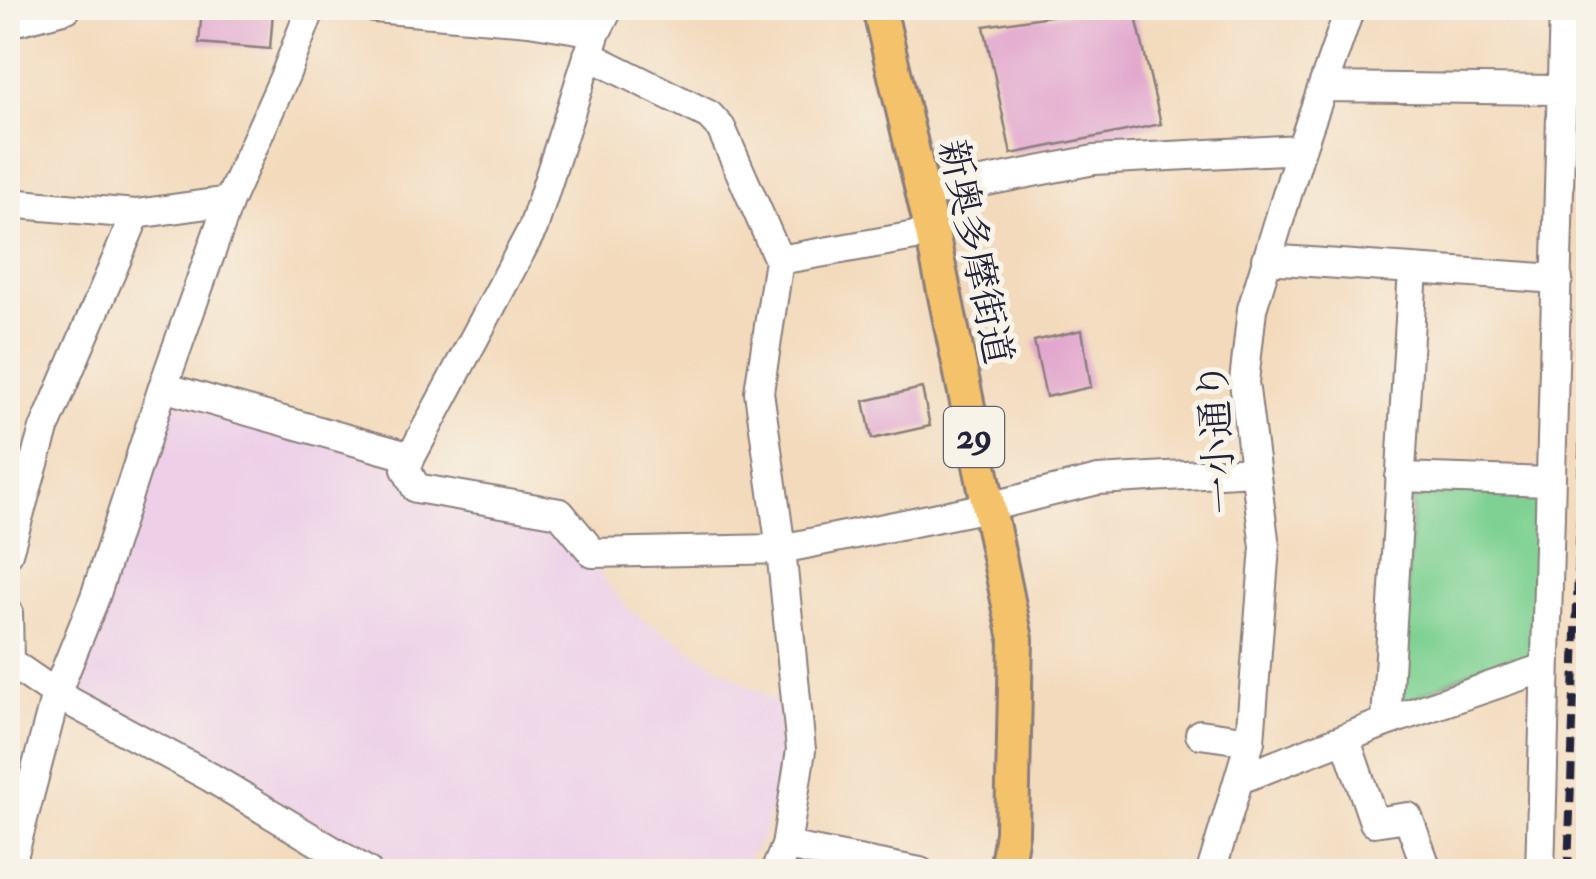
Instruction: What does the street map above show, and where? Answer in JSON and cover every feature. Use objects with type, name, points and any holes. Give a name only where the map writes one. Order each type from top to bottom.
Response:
[{"type":"main road","name":"新奥多摩街道","points":[[879,8],[932,234],[1016,640],[1012,833],[1006,872]]},
{"type":"street","points":[[8,20],[67,8]]},
{"type":"street","points":[[9,872],[56,694],[95,598],[163,387],[229,201],[311,8]]},
{"type":"street","points":[[374,8],[519,14],[592,44],[710,115],[722,128],[779,260],[759,392],[781,549],[801,750],[780,859],[920,872]]},
{"type":"street","points":[[610,8],[592,44],[532,228],[410,456],[406,469],[416,488],[560,513],[593,553],[781,549],[1098,480],[1254,471]]},
{"type":"street","name":"一小通り","points":[[1211,872],[1250,741],[1265,548],[1244,382],[1252,309],[1301,148],[1350,8]]},
{"type":"street","points":[[1540,872],[1564,8]]},
{"type":"street","points":[[1324,87],[1560,90]]},
{"type":"street","points":[[921,194],[1094,160],[1301,148]]},
{"type":"street","points":[[8,203],[136,214],[229,201]]},
{"type":"street","points":[[8,553],[44,430],[136,214]]},
{"type":"street","points":[[779,260],[932,234]]},
{"type":"street","points":[[1266,259],[1558,279]]},
{"type":"street","points":[[1386,722],[1413,269]]},
{"type":"street","points":[[163,387],[410,456]]},
{"type":"street","points":[[1400,476],[1550,482]]},
{"type":"street","points":[[8,610],[8,662],[56,694],[210,777],[336,863],[368,872]]},
{"type":"street","points":[[1240,778],[1544,668]]},
{"type":"street","points":[[1200,734],[1250,741]]},
{"type":"street","points":[[1346,740],[1374,822],[1408,817],[1428,872]]},
{"type":"shaded area","points":[[165,400],[382,455],[404,478],[553,516],[629,610],[780,705],[780,771],[763,838],[737,871],[399,871],[74,685]]},
{"type":"green space","points":[[1424,486],[1535,490],[1543,497],[1537,648],[1527,661],[1482,666],[1404,703],[1397,699],[1413,495]]},
{"type":"building","points":[[202,8],[273,12],[270,49],[199,43]]},
{"type":"building","points":[[1103,8],[1134,8],[1161,124],[1011,154],[984,26]]},
{"type":"building","points":[[1082,330],[1091,387],[1046,397],[1034,341]]},
{"type":"building","points":[[922,388],[930,426],[872,439],[864,401]]},
{"type":"railway","points":[[1568,872],[1588,275]]},
{"type":"railway","points":[[1584,872],[1588,722]]}]
